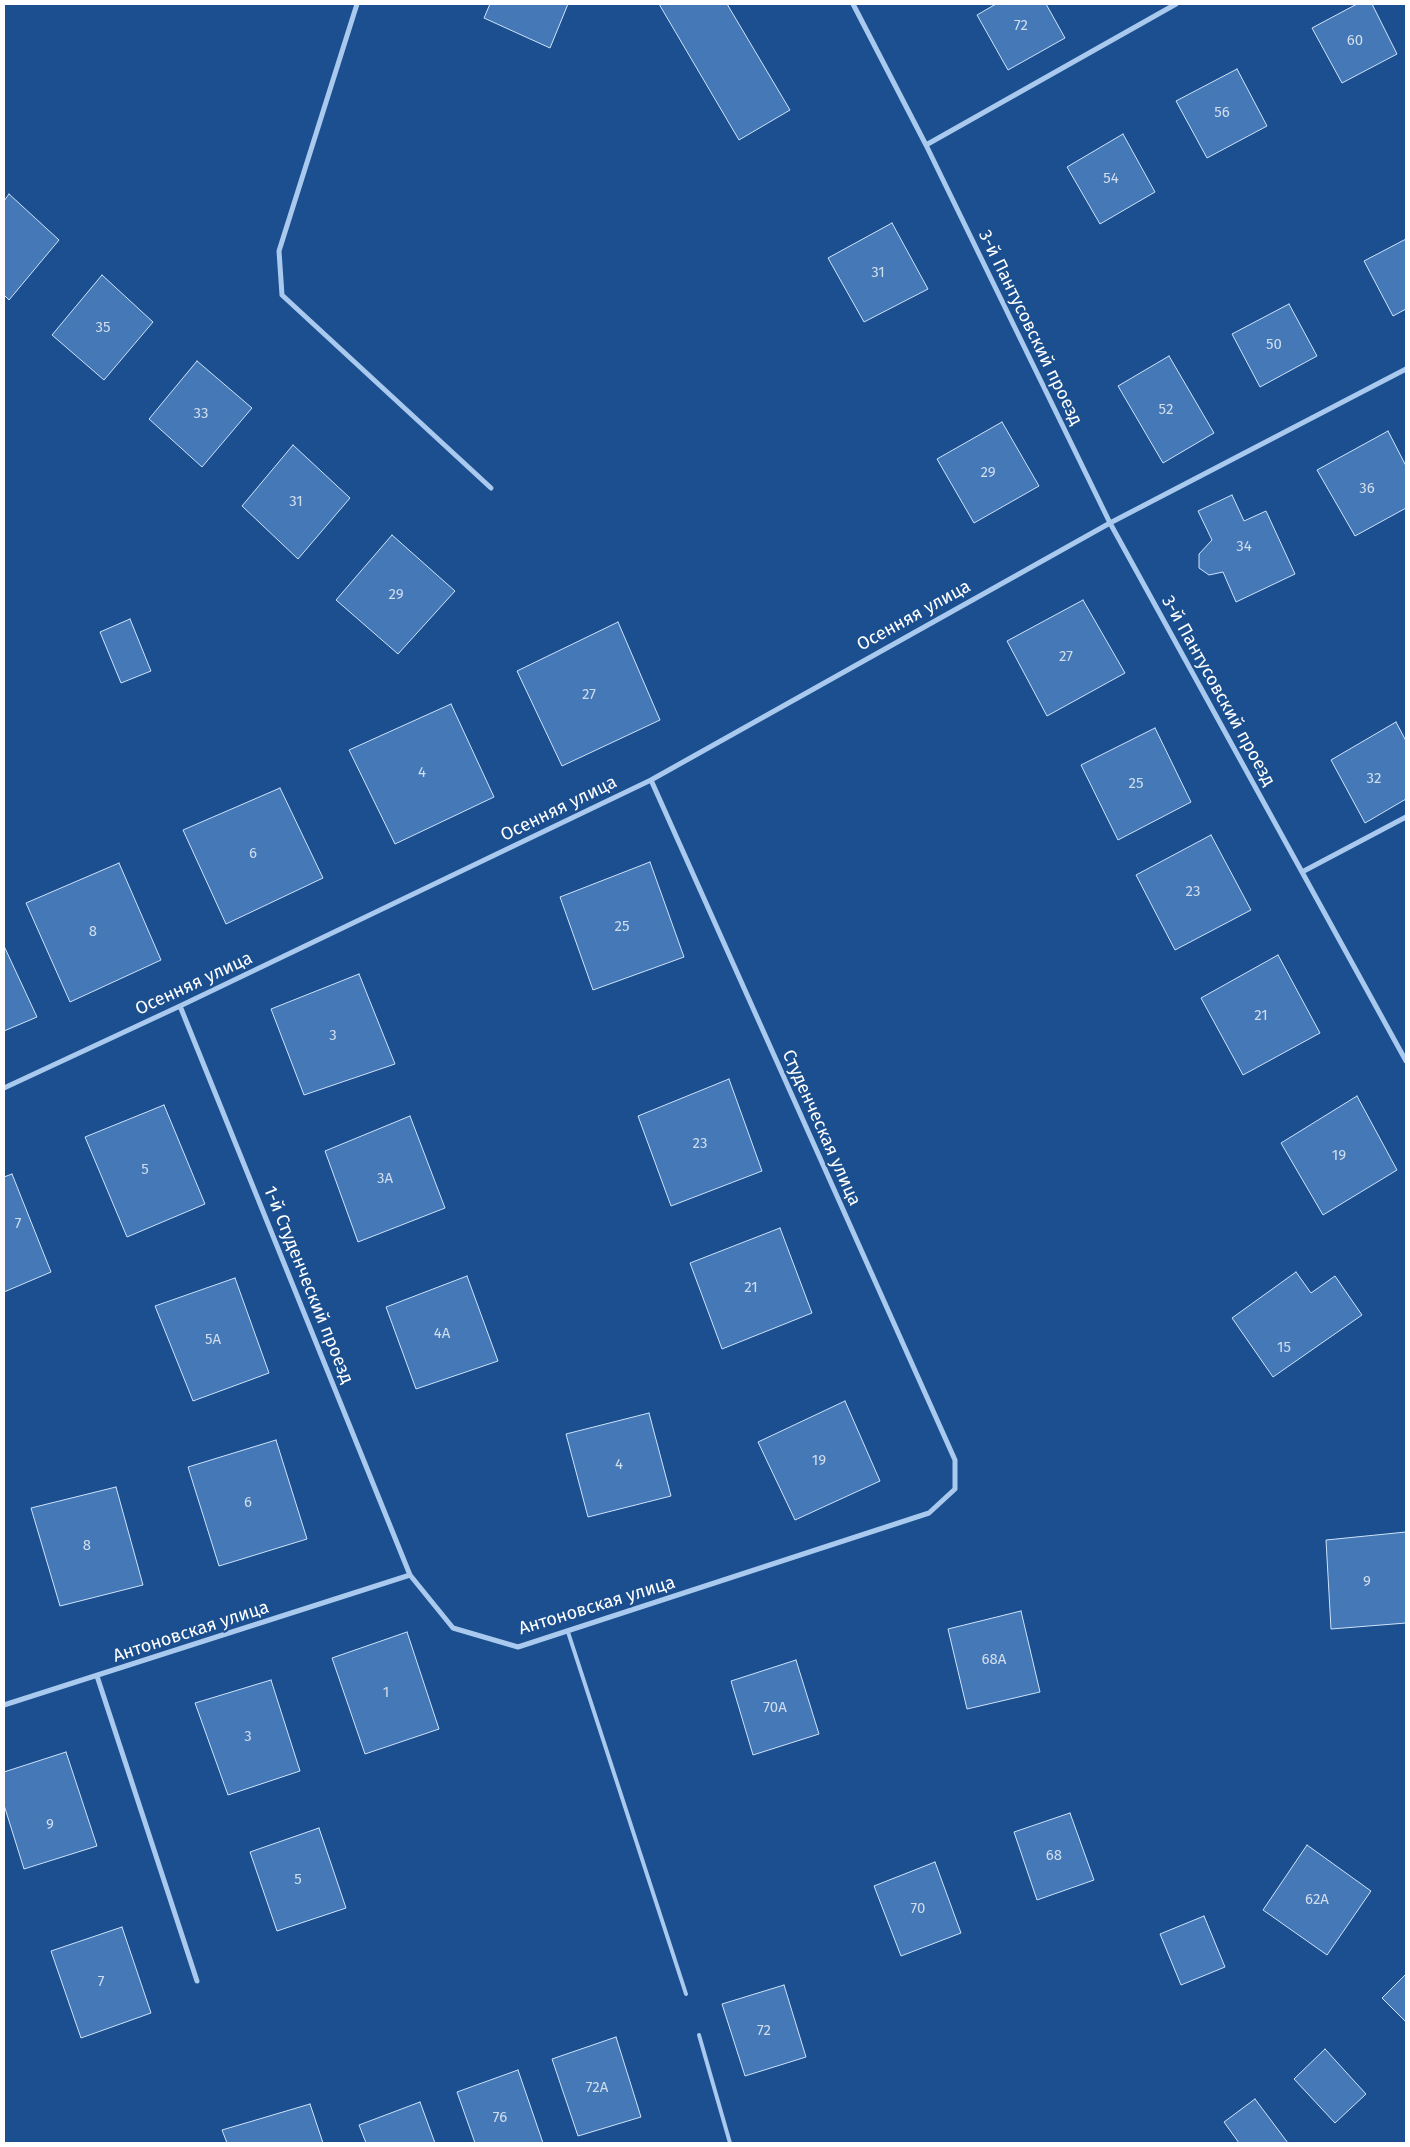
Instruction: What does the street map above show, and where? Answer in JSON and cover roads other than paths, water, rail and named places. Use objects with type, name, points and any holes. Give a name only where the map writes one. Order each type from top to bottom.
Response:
[{"type":"street","points":[[357,4],[279,251],[282,295],[491,488]]},
{"type":"street","name":"3-й Пантусовский проезд","points":[[853,4],[926,145],[1110,522],[1406,1061]]},
{"type":"street","points":[[926,145],[1176,4]]},
{"type":"street","points":[[1110,522],[1406,369]]},
{"type":"street","name":"Осенняя улица","points":[[4,1088],[180,1006],[651,780],[1110,522]]},
{"type":"street","name":"Студенческая улица","points":[[651,780],[955,1460],[955,1489]]},
{"type":"street","points":[[1302,872],[1406,817]]},
{"type":"street","name":"1-й Студенческий проезд","points":[[180,1006],[410,1575]]},
{"type":"street","name":"Антоновская улица","points":[[4,1704],[410,1575],[453,1628],[518,1647],[929,1514],[955,1489]]},
{"type":"street","points":[[97,1676],[197,1982]]},
{"type":"lane","points":[[568,1632],[686,1994]]},
{"type":"lane","points":[[699,2034],[730,2143]]}]
